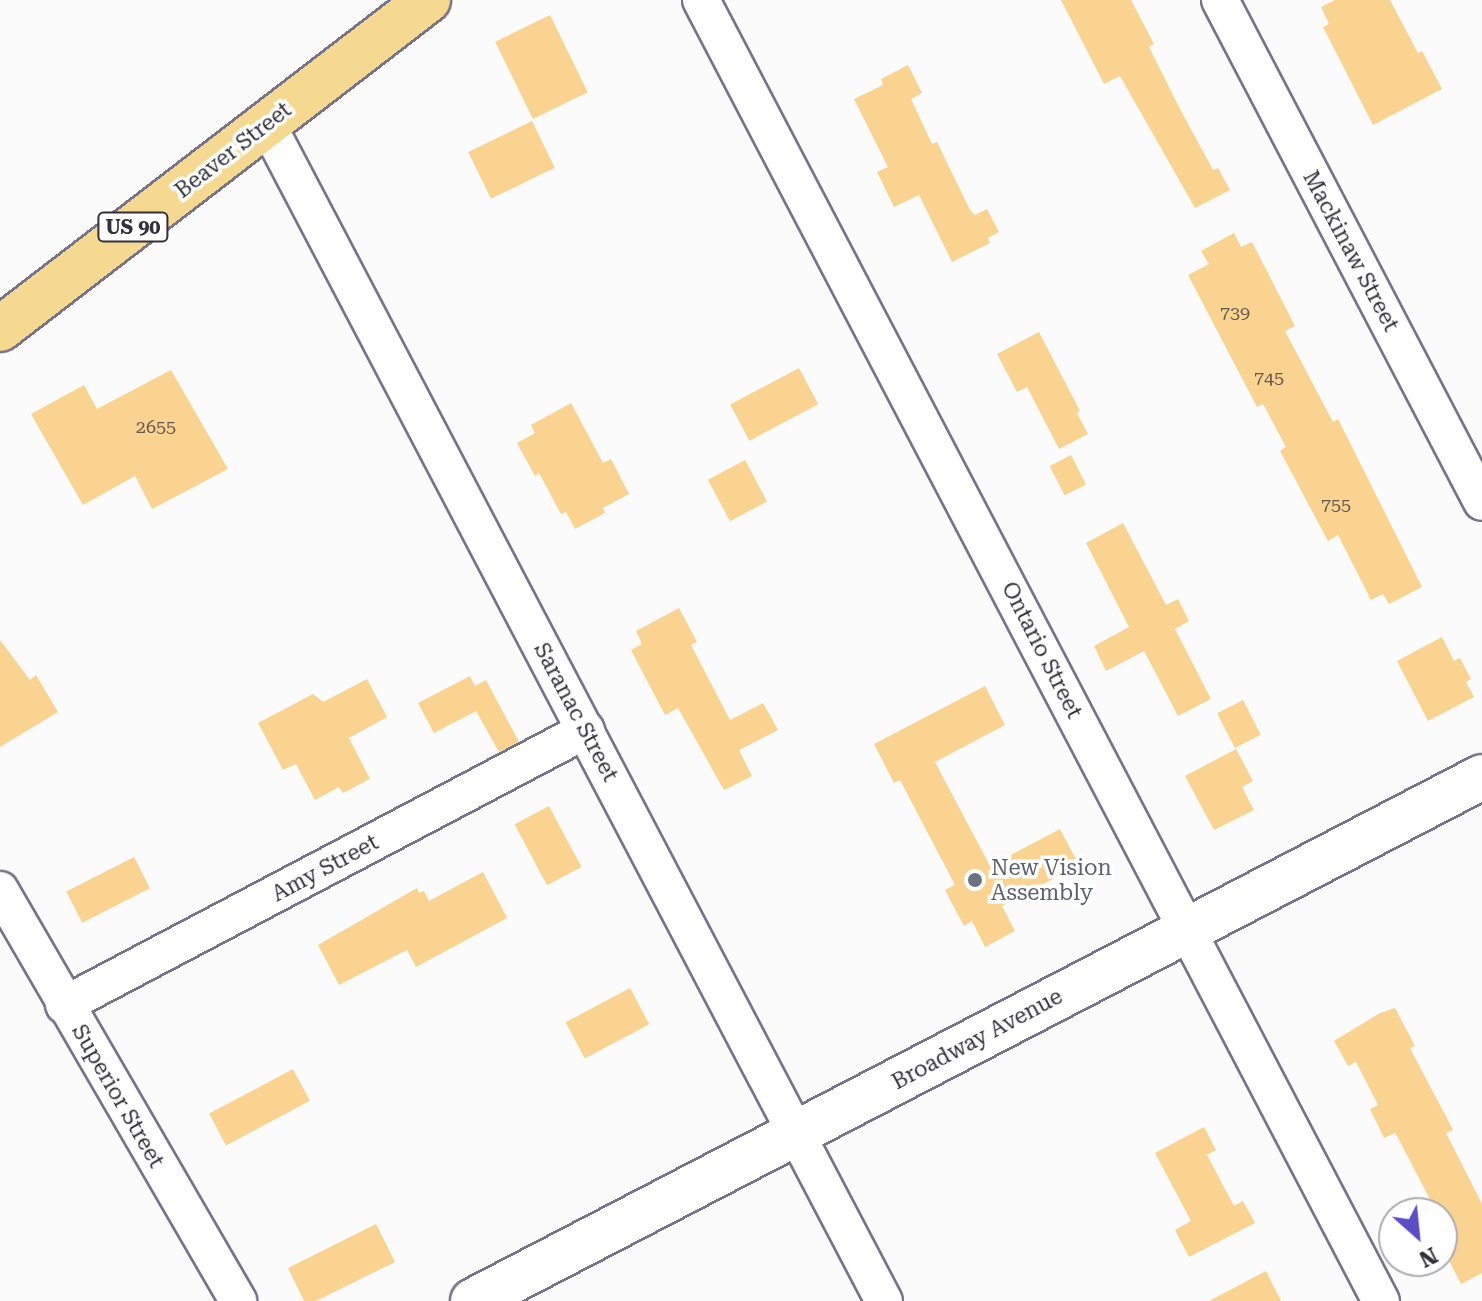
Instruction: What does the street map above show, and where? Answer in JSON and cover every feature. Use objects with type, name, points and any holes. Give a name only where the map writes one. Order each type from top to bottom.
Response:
[{"type":"main road","name":"Beaver Street","points":[[0,329],[428,0]]},
{"type":"street","name":"Ontario Street","points":[[701,0],[1381,1301]]},
{"type":"street","name":"Mackinaw Street","points":[[1220,0],[1482,502]]},
{"type":"street","name":"Saranac Street","points":[[267,124],[884,1301]]},
{"type":"street","name":"Amy Street","points":[[64,1005],[586,730]]},
{"type":"street","name":"Broadway Avenue","points":[[473,1301],[1482,777]]},
{"type":"street","name":"Superior Street","points":[[0,890],[238,1301]]},
{"type":"building","points":[[1061,0],[1131,0],[1154,44],[1149,47],[1180,109],[1213,170],[1218,168],[1230,190],[1195,208],[1120,76],[1104,84]]},
{"type":"building","points":[[1335,0],[1390,0],[1418,53],[1422,51],[1442,89],[1373,125],[1323,27],[1329,24],[1321,7]]},
{"type":"building","points":[[550,15],[588,92],[533,119],[495,42]]},
{"type":"building","points":[[908,65],[922,93],[911,99],[932,144],[937,142],[970,210],[975,215],[987,209],[999,232],[988,238],[990,243],[952,262],[919,195],[894,207],[877,172],[888,167],[854,99],[883,85],[881,79]]},
{"type":"building","points":[[532,121],[555,168],[491,199],[468,152]]},
{"type":"building","points":[[1234,233],[1241,247],[1252,242],[1295,326],[1285,331],[1333,422],[1338,419],[1422,587],[1389,604],[1383,594],[1371,600],[1338,535],[1328,541],[1280,451],[1286,447],[1263,404],[1257,407],[1188,275],[1209,264],[1201,251]]},
{"type":"building","points":[[1039,332],[1080,411],[1077,413],[1088,434],[1059,449],[1027,387],[1017,392],[997,354]]},
{"type":"building","points":[[799,368],[818,404],[749,441],[730,405]]},
{"type":"building","points":[[171,370],[228,469],[152,509],[135,476],[83,505],[31,414],[84,385],[97,409]]},
{"type":"building","points":[[571,403],[603,463],[611,459],[629,494],[603,508],[605,513],[575,529],[566,512],[561,514],[539,473],[535,476],[517,443],[535,433],[531,425]]},
{"type":"building","points":[[1071,455],[1086,484],[1065,495],[1050,466]]},
{"type":"building","points":[[745,460],[767,501],[730,521],[708,480]]},
{"type":"building","points":[[1123,523],[1166,605],[1178,599],[1189,621],[1175,629],[1211,699],[1178,716],[1144,651],[1106,671],[1094,646],[1129,627],[1086,543]]},
{"type":"building","points":[[679,608],[697,642],[691,645],[730,720],[763,703],[778,730],[739,750],[752,776],[724,790],[678,708],[665,715],[631,650],[642,644],[636,631]]},
{"type":"building","points":[[1442,637],[1454,661],[1460,658],[1471,679],[1466,682],[1474,697],[1428,721],[1397,661]]},
{"type":"building","points":[[0,640],[30,680],[36,675],[58,712],[0,747]]},
{"type":"building","points":[[470,676],[475,686],[486,680],[519,742],[499,752],[476,711],[434,733],[418,703]]},
{"type":"building","points":[[367,679],[387,717],[349,738],[370,779],[343,793],[339,787],[315,800],[296,764],[283,770],[258,723],[313,694],[323,702]]},
{"type":"building","points":[[985,686],[1005,725],[935,762],[990,866],[1060,829],[1079,865],[1002,906],[1015,931],[985,947],[972,921],[964,926],[945,890],[955,885],[900,780],[894,783],[874,744]]},
{"type":"building","points":[[1243,700],[1261,735],[1235,748],[1217,713]]},
{"type":"building","points":[[1236,749],[1253,781],[1242,787],[1254,810],[1214,830],[1185,776]]},
{"type":"building","points":[[549,806],[581,867],[547,885],[515,824]]},
{"type":"building","points":[[134,857],[150,888],[82,923],[66,892]]},
{"type":"building","points":[[483,872],[507,918],[416,967],[407,950],[339,985],[318,945],[417,888],[419,893],[424,891],[429,901]]},
{"type":"building","points":[[630,988],[649,1024],[585,1058],[566,1022]]},
{"type":"building","points":[[1395,1008],[1415,1046],[1410,1048],[1453,1130],[1446,1133],[1482,1204],[1482,1273],[1461,1284],[1457,1277],[1458,1197],[1429,1197],[1395,1133],[1384,1138],[1370,1109],[1378,1105],[1356,1062],[1348,1066],[1334,1041],[1380,1013]]},
{"type":"building","points":[[293,1069],[310,1101],[226,1145],[209,1114]]},
{"type":"building","points":[[1204,1127],[1216,1150],[1207,1155],[1234,1206],[1243,1201],[1255,1223],[1189,1257],[1175,1230],[1191,1221],[1155,1153]]},
{"type":"building","points":[[376,1224],[395,1262],[316,1301],[304,1301],[288,1268]]},
{"type":"building","points":[[1266,1271],[1281,1301],[1209,1301]]},
{"type":"place","name":"New Vision Assembly","points":[[975,880]]}]
